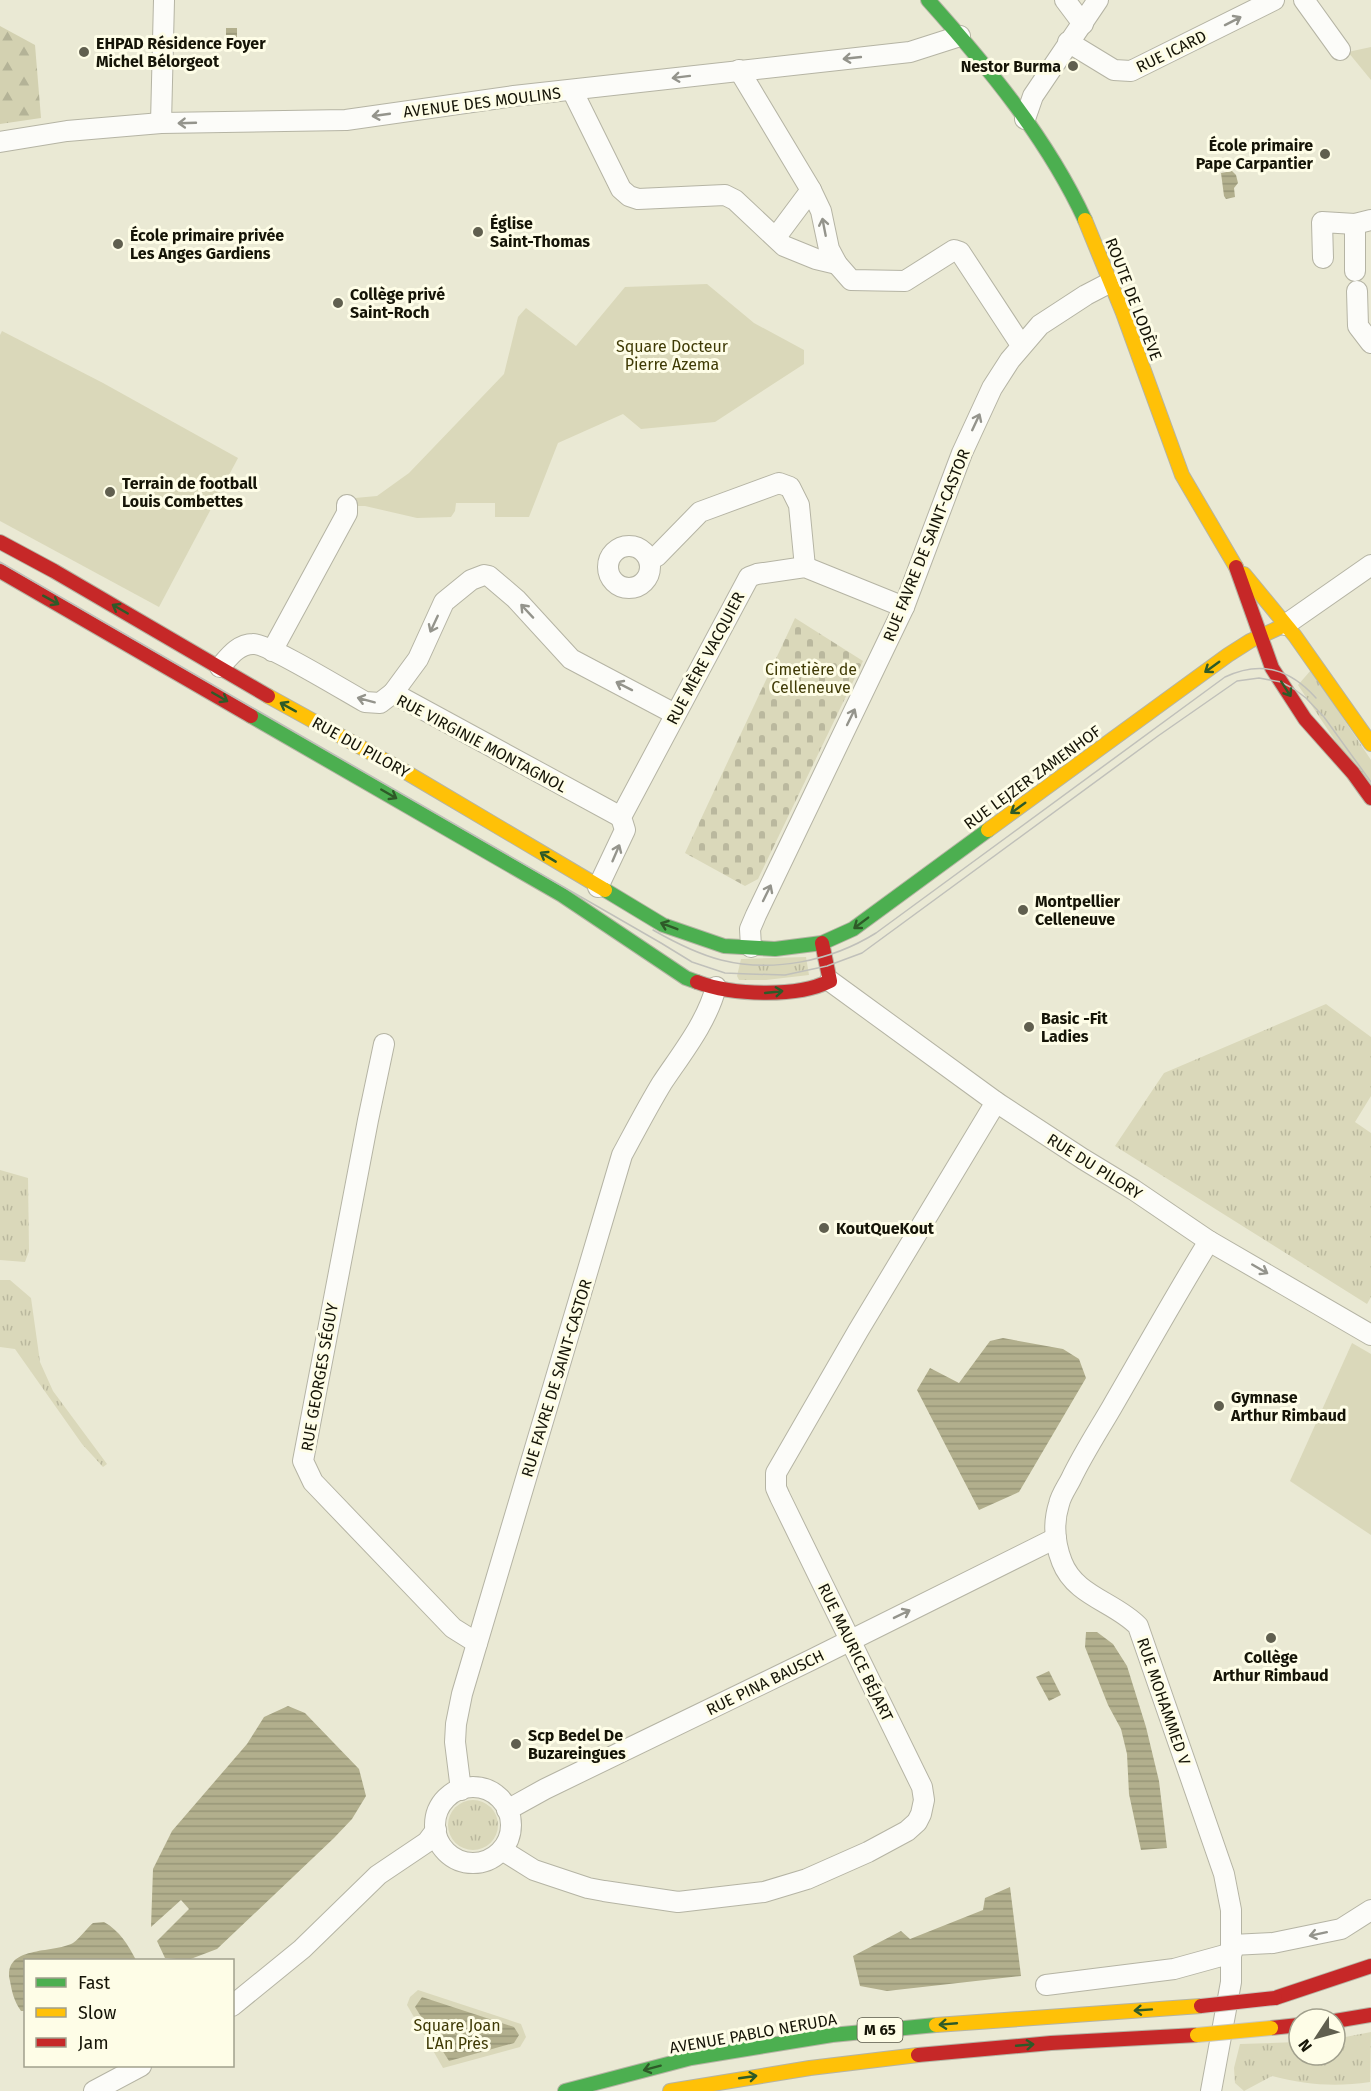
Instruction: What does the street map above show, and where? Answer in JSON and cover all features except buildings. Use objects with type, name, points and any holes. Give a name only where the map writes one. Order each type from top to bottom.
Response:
[{"type":"main road","name":"ROUTE DE LODÈVE","points":[[928,0],[1014,102],[1081,211],[1111,282],[1182,475],[1235,565],[1272,668],[1305,719],[1353,773],[1371,798]]},
{"type":"main road","name":"RUE DU PILORY","points":[[0,542],[404,771],[663,925],[720,966],[697,983],[683,976],[562,895],[0,571]]},
{"type":"main road","points":[[1235,565],[1266,599],[1314,661],[1371,744]]},
{"type":"main road","points":[[1262,637],[1285,625]]},
{"type":"main road","name":"RUE LEJZER ZAMENHOF","points":[[720,966],[752,947],[775,949],[822,943],[853,929],[1228,655],[1250,641],[1262,637]]},
{"type":"main road","points":[[720,966],[760,993],[807,988],[830,981],[822,943]]},
{"type":"main road","points":[[1275,1998],[1371,1966]]},
{"type":"main road","name":"M 65","points":[[1275,1998],[1332,1994]]},
{"type":"main road","name":"AVENUE PABLO NERUDA","points":[[565,2091],[691,2058],[832,2035],[947,2024],[1201,2006],[1275,1998]]},
{"type":"main road","points":[[1347,2019],[1371,2014]]},
{"type":"main road","name":"M 65","points":[[670,2091],[711,2082],[893,2056],[1089,2040],[1197,2035],[1287,2026]]},
{"type":"street","points":[[161,123],[164,0]]},
{"type":"street","points":[[1065,0],[1083,24]]},
{"type":"street","points":[[1025,119],[1033,96],[1098,0]]},
{"type":"street","name":"RUE ICARD","points":[[1068,42],[1114,70],[1131,71],[1274,0]]},
{"type":"street","points":[[1304,0],[1340,50]]},
{"type":"street","name":"AVENUE DES MOULINS","points":[[0,142],[67,131],[161,123],[346,120],[503,98],[910,52],[960,36]]},
{"type":"street","points":[[739,70],[811,190],[821,211],[829,249],[837,264],[851,280],[856,282],[905,281],[954,250],[960,252],[1021,345]]},
{"type":"street","points":[[572,90],[621,189],[629,196],[638,199],[725,195],[735,200],[784,246],[816,259],[837,264]]},
{"type":"street","points":[[776,237],[811,190]]},
{"type":"street","points":[[1323,258],[1322,222],[1363,222],[1355,271]]},
{"type":"street","name":"RUE FAVRE DE SAINT-CASTOR","points":[[752,947],[750,929],[756,915],[904,607],[962,453],[992,388],[1021,345],[1040,325],[1086,294],[1111,282]]},
{"type":"street","points":[[1357,291],[1358,326],[1371,343]]},
{"type":"street","points":[[650,560],[657,556],[700,512],[779,483],[790,487],[799,505],[805,567],[904,607]]},
{"type":"street","points":[[272,651],[347,513],[347,505]]},
{"type":"street","points":[[1285,625],[1371,565]]},
{"type":"street","name":"RUE MÈRE VACQUIER","points":[[598,887],[626,830],[621,817],[749,577],[805,567]]},
{"type":"street","points":[[393,693],[418,659],[444,602],[471,580],[484,575],[489,576],[516,599],[571,659],[675,714]]},
{"type":"street","name":"RUE VIRGINIE MONTAGNOL","points":[[220,668],[237,648],[253,644],[272,651],[365,702],[380,703],[393,693],[621,817]]},
{"type":"street","name":"RUE FAVRE DE SAINT-CASTOR","points":[[461,1790],[455,1742],[456,1724],[477,1643],[622,1155],[649,1105],[708,1011],[720,966]]},
{"type":"street","name":"RUE DU PILORY","points":[[830,981],[996,1102],[1083,1160],[1134,1190],[1209,1241],[1371,1335]]},
{"type":"street","name":"RUE GEORGES SÉGUY","points":[[384,1044],[303,1461],[313,1482],[453,1628],[477,1643]]},
{"type":"street","name":"RUE MAURICE BÉJART","points":[[502,1850],[534,1870],[588,1888],[678,1902],[764,1892],[807,1879],[868,1852],[907,1831],[917,1822],[924,1800],[922,1787],[780,1497],[776,1488],[776,1473],[852,1341],[996,1102]]},
{"type":"street","name":"RUE MOHAMMED V","points":[[1209,1241],[1071,1477],[1059,1502],[1055,1520],[1056,1538],[1065,1568],[1081,1588],[1122,1613],[1138,1626],[1224,1874],[1231,1910],[1231,1982],[1211,2091]]},
{"type":"street","name":"RUE PINA BAUSCH","points":[[507,1810],[545,1789],[1056,1538]]},
{"type":"street","points":[[483,1789],[493,1793],[507,1810],[511,1831],[502,1850],[494,1857],[478,1863],[460,1861],[446,1852],[438,1840],[436,1821],[443,1803],[451,1795],[461,1790],[483,1789]]},
{"type":"street","points":[[234,2004],[302,1949],[378,1875],[427,1842],[436,1830]]},
{"type":"street","points":[[405,1858],[446,1852]]},
{"type":"street","points":[[1046,1984],[1174,1969],[1232,1949],[1341,1929],[1371,1910]]},
{"type":"street","points":[[94,2091],[139,2067]]},
{"type":"green space","points":[[0,26],[35,45],[41,118],[0,124]]},
{"type":"green space","points":[[1371,47],[1371,80],[1348,52]]},
{"type":"green space","name":"Square Docteur Pierre Azema","points":[[707,284],[754,323],[804,350],[804,364],[715,422],[641,429],[623,414],[558,443],[529,517],[495,517],[495,503],[456,503],[451,517],[417,518],[365,506],[352,506],[351,503],[355,498],[377,496],[409,473],[504,374],[518,317],[526,308],[576,346],[625,287]]},
{"type":"green space","name":"Terrain de football Louis Combettes","points":[[2,331],[103,383],[238,458],[159,607],[0,521],[0,335]]},
{"type":"green space","name":"Cimetière de Celleneuve","points":[[795,618],[863,661],[758,879],[745,886],[685,853]]},
{"type":"green space","points":[[1311,670],[1371,760],[1371,790],[1350,763],[1298,685]]},
{"type":"green space","points":[[806,957],[809,975],[766,980],[739,980],[737,976],[741,959]]},
{"type":"green space","points":[[1326,1004],[1371,1037],[1371,1096],[1355,1122],[1371,1133],[1371,1297],[1367,1304],[1115,1146],[1164,1073]]},
{"type":"green space","points":[[0,1170],[28,1178],[29,1251],[25,1262],[0,1260]]},
{"type":"green space","points":[[0,1280],[10,1280],[31,1298],[40,1362],[53,1391],[107,1464],[103,1467],[82,1444],[15,1349],[0,1347]]},
{"type":"green space","points":[[1352,1343],[1371,1354],[1371,1535],[1290,1481]]},
{"type":"green space","points":[[473,1800],[491,1807],[498,1825],[491,1843],[473,1850],[455,1843],[448,1825],[455,1807]]},
{"type":"green space","name":"Square Joan L'An Près","points":[[418,1990],[521,2024],[526,2037],[520,2047],[443,2068],[407,2005],[410,1997]]},
{"type":"green space","points":[[1371,2032],[1370,2082],[1321,2084],[1272,2076],[1244,2091],[1235,2083],[1234,2068],[1240,2044],[1287,2042],[1287,2067],[1347,2067],[1347,2037]]},
{"type":"shaded area","points":[[226,28],[237,28],[237,48],[226,48]]},
{"type":"shaded area","points":[[1232,171],[1238,183],[1234,188],[1235,197],[1226,199],[1221,173]]},
{"type":"shaded area","points":[[1003,1338],[1063,1349],[1079,1359],[1086,1378],[1019,1492],[979,1510],[917,1390],[930,1368],[959,1383],[990,1341]]},
{"type":"shaded area","points":[[1086,1632],[1097,1632],[1113,1644],[1127,1666],[1146,1727],[1159,1781],[1167,1848],[1141,1850],[1129,1794],[1127,1754],[1121,1729],[1108,1705],[1085,1647]]},
{"type":"shaded area","points":[[1049,1671],[1061,1695],[1049,1701],[1036,1677]]},
{"type":"shaded area","points":[[288,1706],[305,1713],[359,1769],[366,1796],[352,1819],[334,1838],[217,1949],[191,1959],[165,1958],[157,1941],[189,1909],[181,1900],[151,1927],[153,1869],[172,1831],[247,1744],[264,1717]]},
{"type":"shaded area","points":[[1010,1887],[1021,1976],[887,1991],[860,1986],[853,1956],[901,1931],[910,1939],[983,1910],[985,1898]]},
{"type":"shaded area","points":[[104,1922],[110,1926],[127,1944],[135,1959],[24,1959],[24,2011],[21,2011],[10,1981],[10,1969],[14,1961],[21,1956],[73,1943],[93,1923]]},
{"type":"shaded area","name":"Square Joan L'An Près","points":[[422,1997],[514,2027],[519,2035],[514,2043],[449,2061],[415,2007]]},
{"type":"tram line","points":[[0,562],[692,962],[725,973],[785,975],[827,966],[862,953],[1158,736],[1237,681],[1259,678],[1281,682],[1306,698],[1324,717],[1371,782]]},
{"type":"tram line","points":[[653,930],[704,954],[741,964],[781,965],[840,951],[876,933],[1225,677],[1251,669],[1274,670],[1296,680],[1316,698]]},
{"type":"traffic: fast","points":[[928,0],[1015,104],[1053,160],[1085,220]]},
{"type":"traffic: fast","points":[[251,716],[562,895],[686,978],[697,982]]},
{"type":"traffic: fast","points":[[605,890],[663,925],[724,946],[775,949],[822,943],[853,929],[988,830]]},
{"type":"traffic: fast","points":[[565,2091],[691,2058],[832,2035],[936,2025]]},
{"type":"traffic: slow","points":[[1085,220],[1123,313],[1182,475],[1236,567]]},
{"type":"traffic: slow","points":[[1244,574],[1295,636],[1371,744]]},
{"type":"traffic: slow","points":[[988,830],[1228,655],[1250,641],[1285,625]]},
{"type":"traffic: slow","points":[[268,696],[404,771],[605,890]]},
{"type":"traffic: slow","points":[[936,2025],[1201,2006]]},
{"type":"traffic: slow","points":[[1197,2035],[1271,2028]]},
{"type":"traffic: slow","points":[[670,2091],[810,2068],[918,2055]]},
{"type":"traffic: jam","points":[[0,542],[268,696]]},
{"type":"traffic: jam","points":[[1236,567],[1272,668],[1305,719],[1353,773],[1371,798]]},
{"type":"traffic: jam","points":[[0,571],[251,716]]},
{"type":"traffic: jam","points":[[697,982],[728,990],[764,993],[800,990],[816,986],[830,981],[822,943]]},
{"type":"traffic: jam","points":[[1275,1998],[1371,1966]]},
{"type":"traffic: jam","points":[[1201,2006],[1275,1998]]},
{"type":"traffic: jam","points":[[1347,2019],[1371,2015]]},
{"type":"traffic: jam","points":[[1271,2028],[1287,2026]]},
{"type":"traffic: jam","points":[[918,2055],[1051,2043],[1197,2035]]},
{"type":"place","name":"EHPAD Résidence Foyer Michel Bélorgeot","points":[[84,52]]},
{"type":"place","name":"Nestor Burma","points":[[1073,66]]},
{"type":"place","name":"École primaire Pape Carpantier","points":[[1325,154]]},
{"type":"place","name":"Église Saint-Thomas","points":[[478,232]]},
{"type":"place","name":"École primaire privée Les Anges Gardiens","points":[[118,244]]},
{"type":"place","name":"Collège privé Saint-Roch","points":[[338,303]]},
{"type":"place","name":"Terrain de football Louis Combettes","points":[[110,492]]},
{"type":"place","name":"Montpellier Celleneuve","points":[[1023,910]]},
{"type":"place","name":"Basic -Fit Ladies","points":[[1029,1027]]},
{"type":"place","name":"KoutQueKout","points":[[824,1228]]},
{"type":"place","name":"Gymnase Arthur Rimbaud","points":[[1219,1406]]},
{"type":"place","name":"Collège Arthur Rimbaud","points":[[1271,1638]]},
{"type":"place","name":"Scp Bedel De Buzareingues","points":[[516,1744]]}]
